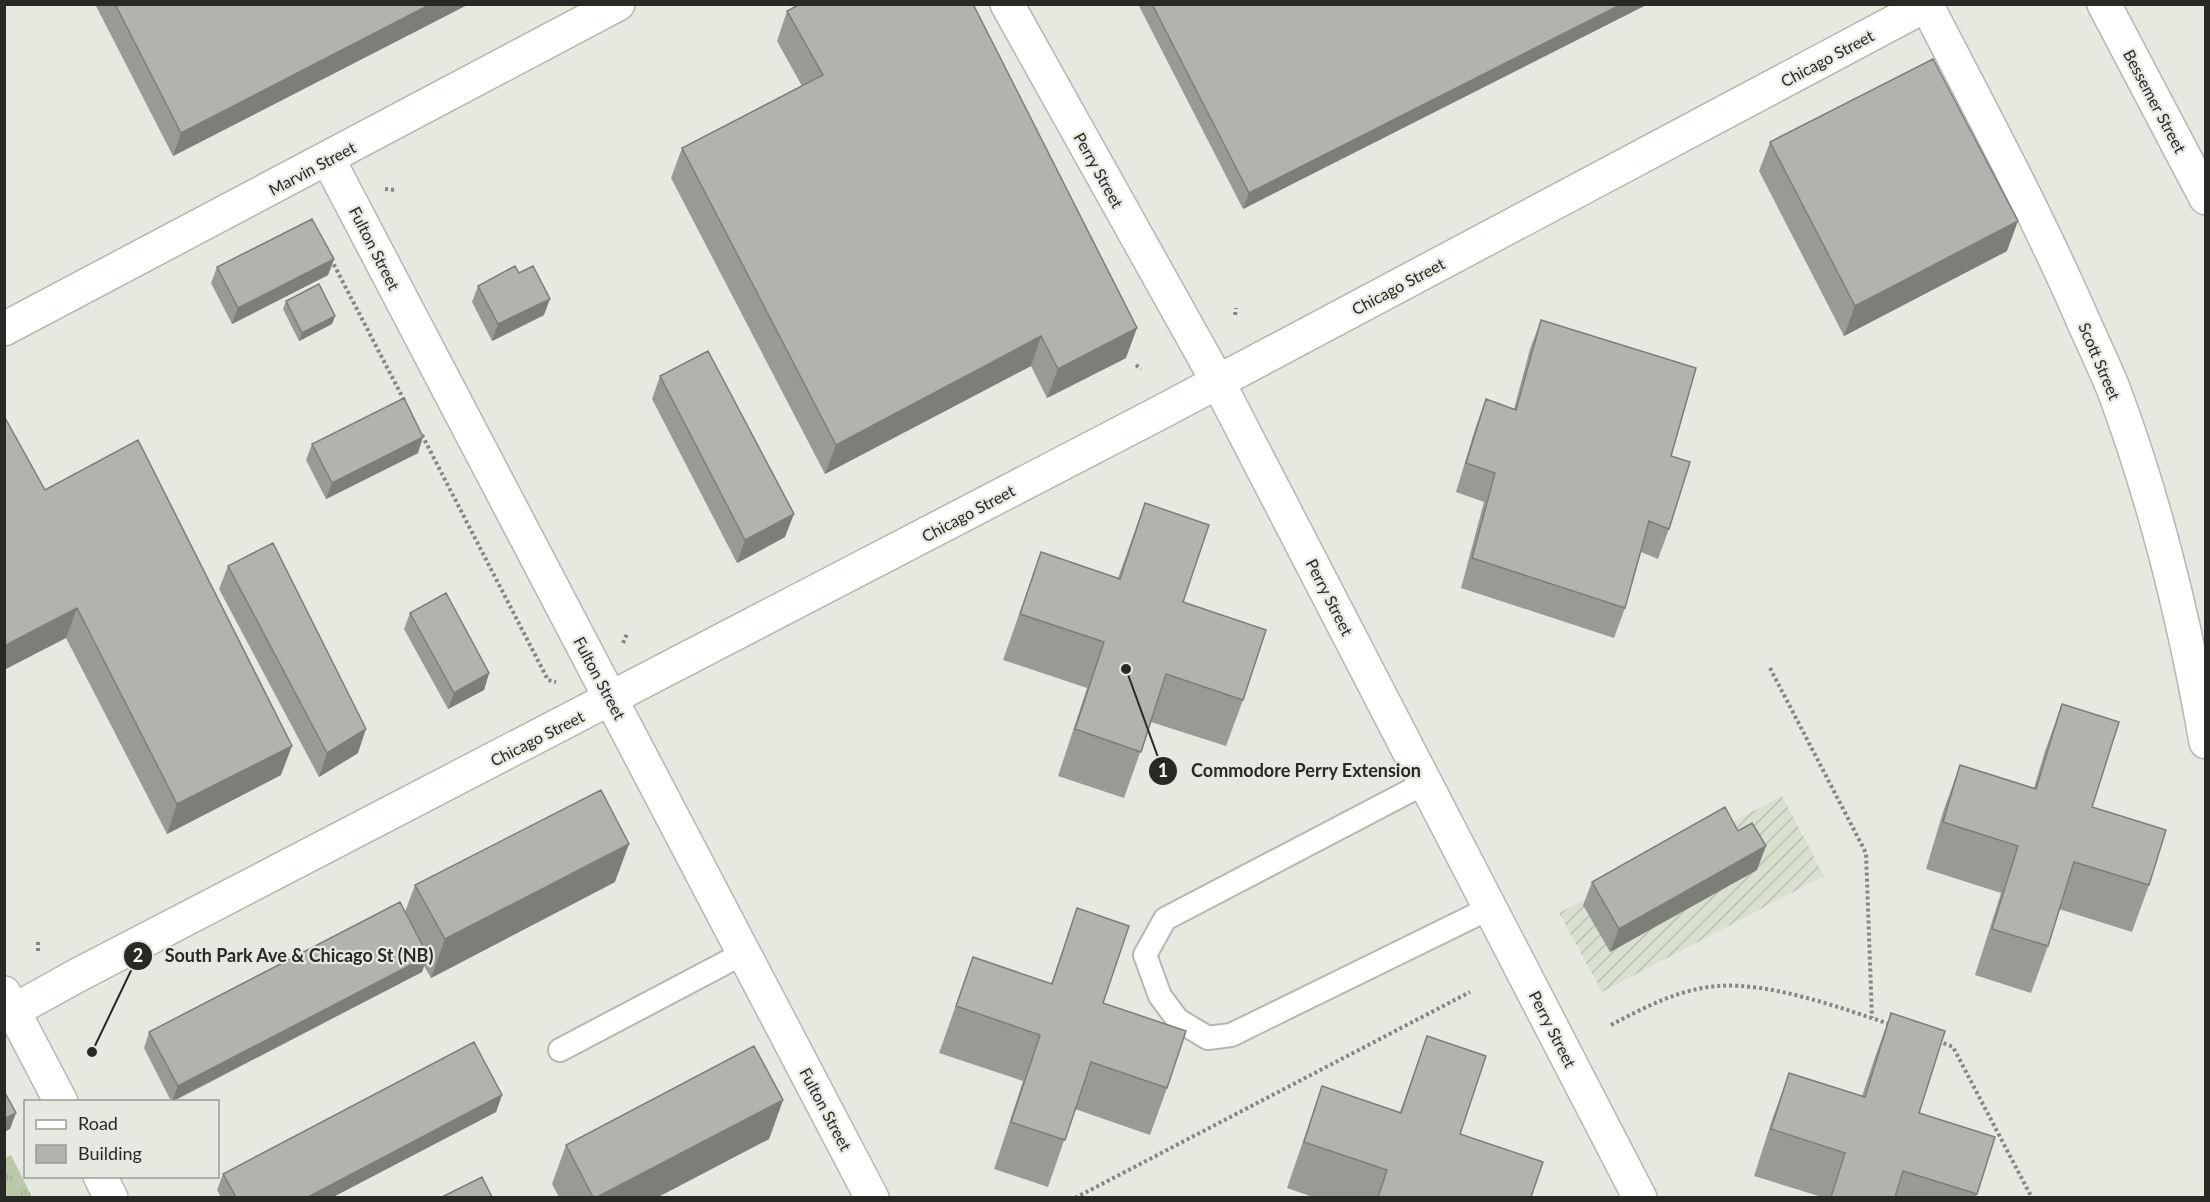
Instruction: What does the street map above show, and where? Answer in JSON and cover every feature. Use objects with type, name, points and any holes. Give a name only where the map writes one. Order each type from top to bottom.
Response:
[{"type":"street","name":"Marvin Street","points":[[4,329],[618,4]]},
{"type":"street","name":"Perry Street","points":[[1006,4],[1218,382],[1640,1197]]},
{"type":"street","name":"Bessemer Street","points":[[2104,4],[2205,198]]},
{"type":"street","name":"Chicago Street","points":[[8,1007],[611,699],[1218,382],[1927,5]]},
{"type":"street","name":"Scott Street","points":[[1927,5],[2045,236],[2112,386],[2167,559],[2194,677],[2205,742]]},
{"type":"street","name":"Fulton Street","points":[[328,159],[872,1197]]},
{"type":"street","points":[[8,1007],[60,1100]]},
{"type":"street","points":[[101,1178],[111,1197]]},
{"type":"lane","points":[[1425,783],[1165,919],[1145,955],[1160,996],[1178,1020],[1208,1038],[1231,1035],[1490,908]]},
{"type":"lane","points":[[560,1050],[744,952]]},
{"type":"path","points":[[331,258],[407,406]]},
{"type":"path","points":[[1235,315],[1236,308]]},
{"type":"path","points":[[1136,365],[1141,369]]},
{"type":"path","points":[[418,427],[548,680],[556,682]]},
{"type":"path","points":[[623,644],[627,634]]},
{"type":"path","points":[[1770,668],[1866,853],[1872,1018]]},
{"type":"path","points":[[38,941],[38,951]]},
{"type":"path","points":[[1611,1024],[1669,996],[1719,986],[1756,988],[1785,993],[1826,1003],[1902,1029]]},
{"type":"path","points":[[1075,1197],[1470,992]]},
{"type":"path","points":[[1933,1040],[1953,1047],[2032,1197]]},
{"type":"shaded area","points":[[1782,796],[1824,876],[1602,992],[1559,913]]},
{"type":"green space","points":[[11,1155],[32,1197],[5,1197],[5,1158]]},
{"type":"building","points":[[115,4],[431,4],[181,133]]},
{"type":"building","points":[[800,4],[973,4],[1137,328],[1058,369],[1041,336],[836,445],[682,148],[823,75],[787,11]]},
{"type":"building","points":[[1152,4],[1622,4],[1249,193]]},
{"type":"building","points":[[1933,59],[2018,221],[1855,306],[1770,142]]},
{"type":"building","points":[[312,219],[334,259],[238,308],[217,267]]},
{"type":"building","points":[[515,266],[519,273],[533,266],[550,299],[498,324],[478,286]]},
{"type":"building","points":[[319,284],[335,316],[302,333],[286,301]]},
{"type":"building","points":[[1541,320],[1696,368],[1671,456],[1690,462],[1669,529],[1649,521],[1625,608],[1472,558],[1495,473],[1466,463],[1486,399],[1516,410]]},
{"type":"building","points":[[708,351],[794,514],[745,540],[660,376]]},
{"type":"building","points":[[404,398],[423,437],[332,483],[312,444]]},
{"type":"building","points":[[4,416],[45,490],[138,440],[292,746],[177,804],[77,608],[4,646]]},
{"type":"building","points":[[1145,503],[1209,525],[1183,602],[1266,630],[1243,700],[1166,674],[1141,752],[1075,729],[1104,642],[1020,614],[1041,552],[1120,579]]},
{"type":"building","points":[[273,543],[366,729],[327,753],[228,566]]},
{"type":"building","points":[[446,593],[489,673],[454,693],[410,613]]},
{"type":"building","points":[[2062,704],[2119,722],[2092,807],[2166,830],[2149,885],[2074,862],[2048,946],[1992,929],[2018,846],[1943,822],[1960,765],[2036,789]]},
{"type":"building","points":[[601,790],[629,844],[445,939],[415,885]]},
{"type":"building","points":[[1725,807],[1738,831],[1752,823],[1766,846],[1619,929],[1592,882]]},
{"type":"building","points":[[400,902],[428,956],[178,1086],[149,1032]]},
{"type":"building","points":[[1077,908],[1129,926],[1103,1003],[1186,1031],[1167,1088],[1091,1062],[1065,1140],[1011,1122],[1040,1035],[956,1006],[973,957],[1052,984]]},
{"type":"building","points":[[1891,1013],[1945,1031],[1919,1113],[1995,1137],[1977,1194],[1903,1171],[1895,1197],[1831,1197],[1845,1153],[1771,1129],[1789,1073],[1865,1097]]},
{"type":"building","points":[[1427,1036],[1486,1056],[1460,1134],[1543,1162],[1531,1197],[1378,1197],[1387,1170],[1304,1142],[1322,1086],[1401,1113]]},
{"type":"building","points":[[474,1042],[502,1095],[308,1197],[236,1197],[223,1174]]},
{"type":"building","points":[[754,1046],[783,1100],[597,1197],[593,1197],[566,1145]]},
{"type":"building","points":[[4,1091],[16,1113],[4,1119]]},
{"type":"building","points":[[482,1177],[492,1197],[442,1197]]},
{"type":"place","name":"Commodore Perry Extension","points":[[1126,669]]},
{"type":"place","name":"South Park Ave & Chicago St (NB)","points":[[92,1052]]}]
